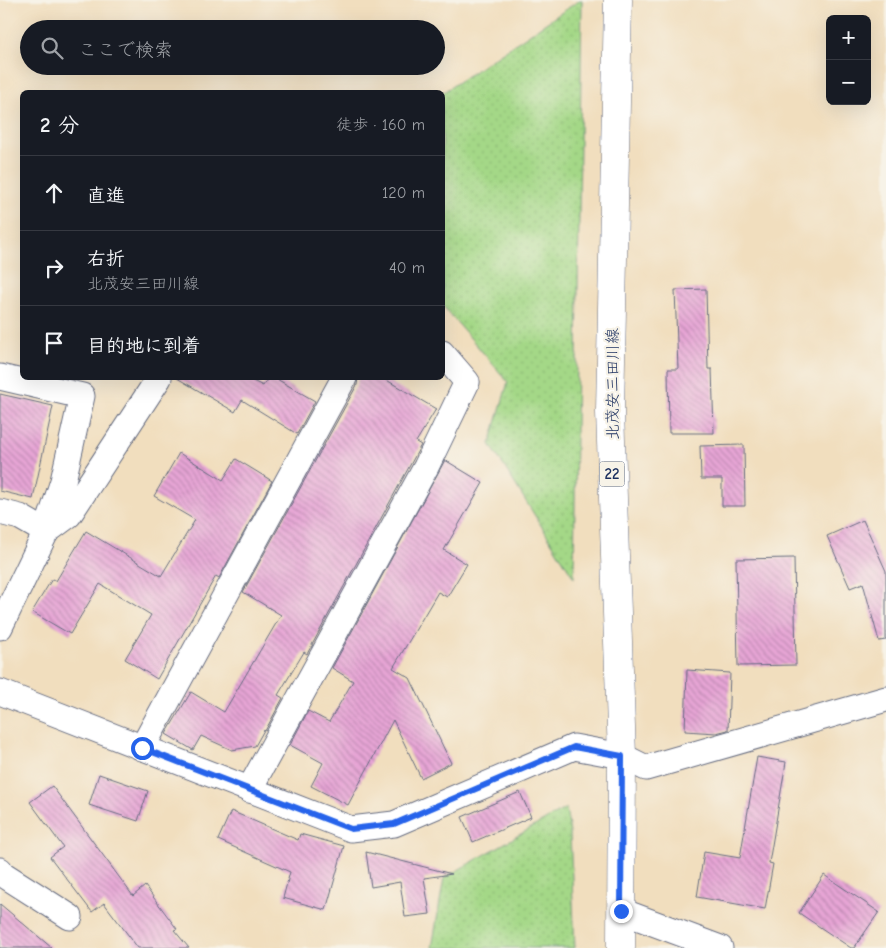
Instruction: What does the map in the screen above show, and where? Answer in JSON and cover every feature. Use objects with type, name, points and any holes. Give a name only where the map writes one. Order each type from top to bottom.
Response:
[{"type":"main road","name":"北茂安三田川線","points":[[618,0],[610,412],[622,756],[621,948]]},
{"type":"street","points":[[249,790],[426,467],[467,382],[445,356]]},
{"type":"street","points":[[0,377],[82,396],[62,480],[46,532],[0,627]]},
{"type":"street","points":[[46,532],[69,514],[159,380]]},
{"type":"street","points":[[142,748],[343,380]]},
{"type":"street","points":[[0,512],[20,517],[46,532]]},
{"type":"street","points":[[0,692],[351,829],[394,824],[574,747],[622,756],[646,768],[886,699]]},
{"type":"street","points":[[0,870],[70,917]]},
{"type":"street","points":[[621,911],[720,948]]},
{"type":"green space","points":[[582,0],[574,578],[490,444],[508,382],[445,308],[445,91]]},
{"type":"green space","points":[[566,808],[570,833],[575,948],[432,948],[444,878]]},
{"type":"building","points":[[706,289],[708,369],[712,369],[714,433],[669,433],[668,369],[678,369],[675,290]]},
{"type":"building","points":[[180,380],[254,380],[263,386],[267,380],[278,380],[315,401],[297,434],[242,400],[235,412]]},
{"type":"building","points":[[358,380],[386,380],[436,409],[416,442],[421,445],[307,654],[304,652],[278,695],[283,698],[255,746],[232,750],[201,736],[193,750],[166,734],[191,692],[224,712],[281,615],[243,592],[357,385]]},
{"type":"building","points":[[0,394],[53,406],[33,499],[0,491]]},
{"type":"building","points":[[744,445],[745,506],[722,506],[722,479],[701,479],[700,446]]},
{"type":"building","points":[[179,453],[223,480],[236,459],[272,481],[219,578],[216,576],[157,679],[125,659],[151,615],[100,584],[70,634],[32,612],[52,579],[56,581],[86,531],[161,576],[195,520],[154,496]]},
{"type":"building","points":[[445,460],[483,483],[444,550],[467,564],[447,597],[438,592],[393,668],[410,678],[451,763],[421,778],[393,720],[348,805],[311,786],[323,763],[290,745],[308,711],[329,722],[353,681],[332,668]]},
{"type":"building","points":[[863,520],[886,571],[886,640],[879,641],[863,583],[850,588],[827,536]]},
{"type":"building","points":[[794,558],[796,665],[738,666],[736,559]]},
{"type":"building","points":[[687,670],[730,673],[728,730],[716,733],[685,731]]},
{"type":"building","points":[[757,757],[786,762],[769,863],[773,864],[765,909],[697,897],[704,852],[740,858]]},
{"type":"building","points":[[99,774],[148,791],[138,821],[89,805]]},
{"type":"building","points":[[52,786],[133,896],[145,886],[177,929],[174,930],[189,948],[138,948],[104,903],[92,912],[50,857],[63,847],[30,802]]},
{"type":"building","points":[[520,792],[531,817],[473,842],[462,817]]},
{"type":"building","points":[[231,811],[298,840],[300,834],[344,846],[326,910],[283,898],[290,872],[218,840]]},
{"type":"building","points":[[366,852],[452,874],[424,878],[430,914],[405,917],[400,882],[371,887]]},
{"type":"building","points":[[824,875],[879,912],[854,948],[851,948],[799,913]]},
{"type":"building","points":[[0,904],[52,948],[0,948]]},
{"type":"route","points":[[142,748],[351,829],[394,824],[574,747],[622,756],[621,911]]}]
